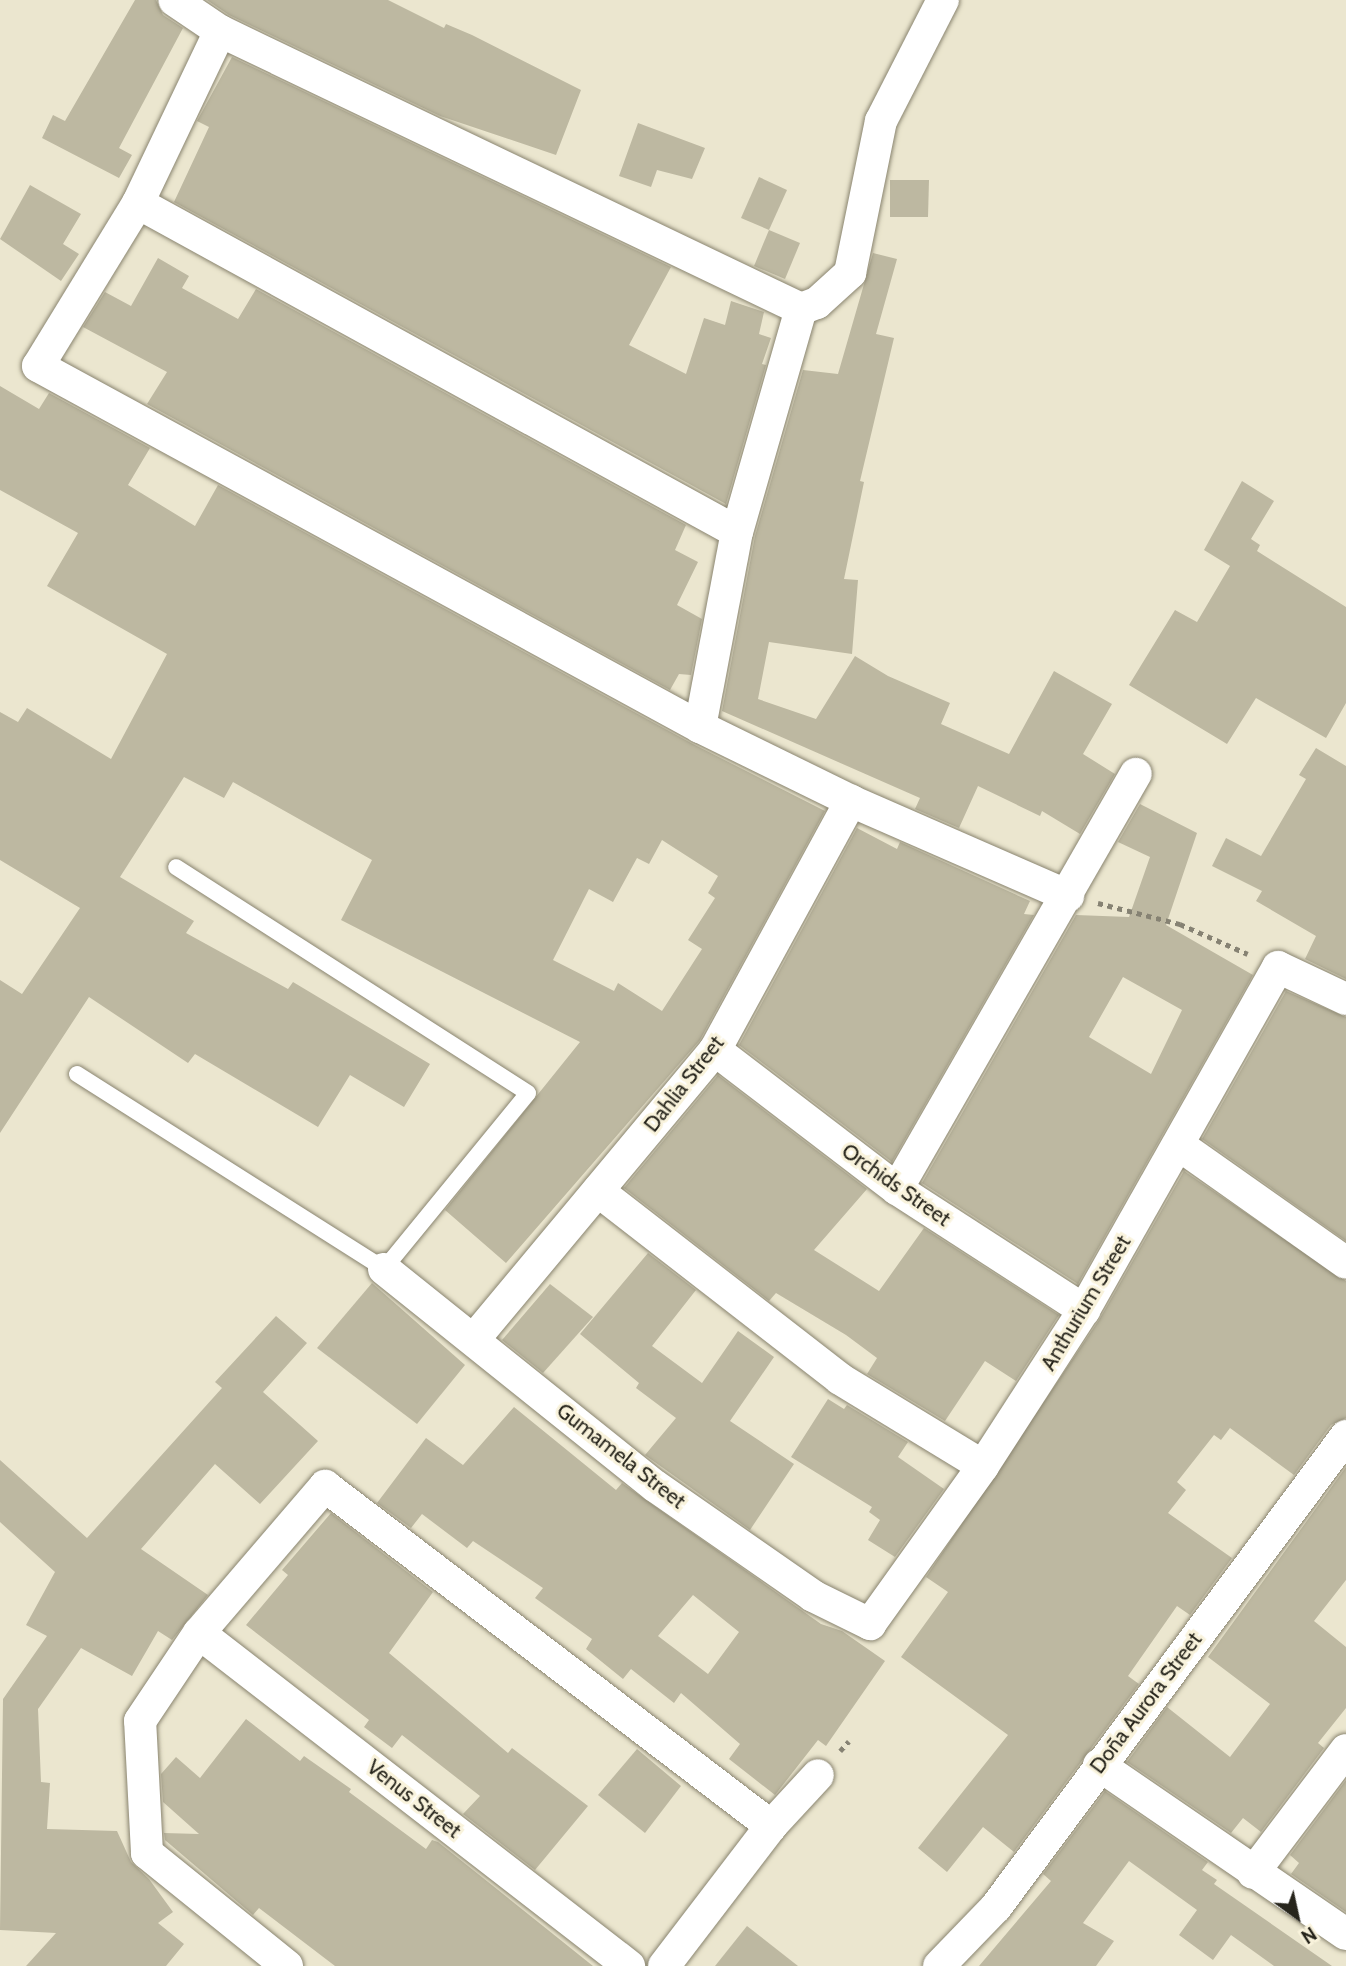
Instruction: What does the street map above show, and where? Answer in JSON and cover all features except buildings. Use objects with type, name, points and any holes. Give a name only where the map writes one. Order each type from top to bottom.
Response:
[{"type":"street","points":[[174,0],[220,31],[801,309]]},
{"type":"street","points":[[700,727],[737,532],[801,309],[824,298],[850,273],[881,121],[943,0]]},
{"type":"street","points":[[220,31],[138,203],[38,366],[700,727],[851,801],[1068,896]]},
{"type":"street","points":[[138,203],[737,532]]},
{"type":"street","points":[[897,1189],[1136,774]]},
{"type":"street","name":"Dahlia Street","points":[[475,1338],[715,1051],[851,801]]},
{"type":"street","points":[[1278,967],[1346,999]]},
{"type":"street","name":"Anthurium Street","points":[[870,1624],[983,1466],[1084,1310],[1278,967]]},
{"type":"street","name":"Orchids Street","points":[[715,1051],[897,1189],[1084,1310]]},
{"type":"street","points":[[1180,1144],[1346,1263]]},
{"type":"street","points":[[598,1191],[840,1380],[983,1466]]},
{"type":"street","name":"Gumamela Street","points":[[384,1269],[475,1338],[655,1486],[813,1595],[870,1624]]},
{"type":"street","name":"Doña Aurora Street","points":[[939,1966],[996,1907],[1346,1436]]},
{"type":"street","points":[[287,1966],[147,1853],[140,1721],[199,1633],[325,1486],[771,1826]]},
{"type":"street","name":"Venus Street","points":[[199,1633],[629,1966]]},
{"type":"street","points":[[1253,1873],[1346,1750]]},
{"type":"street","points":[[1099,1765],[1253,1873],[1346,1934]]},
{"type":"street","points":[[664,1966],[771,1826],[818,1775]]},
{"type":"lane","points":[[77,1074],[384,1269],[528,1093],[176,867]]},
{"type":"path","points":[[1068,896],[1180,924],[1278,967]]}]
